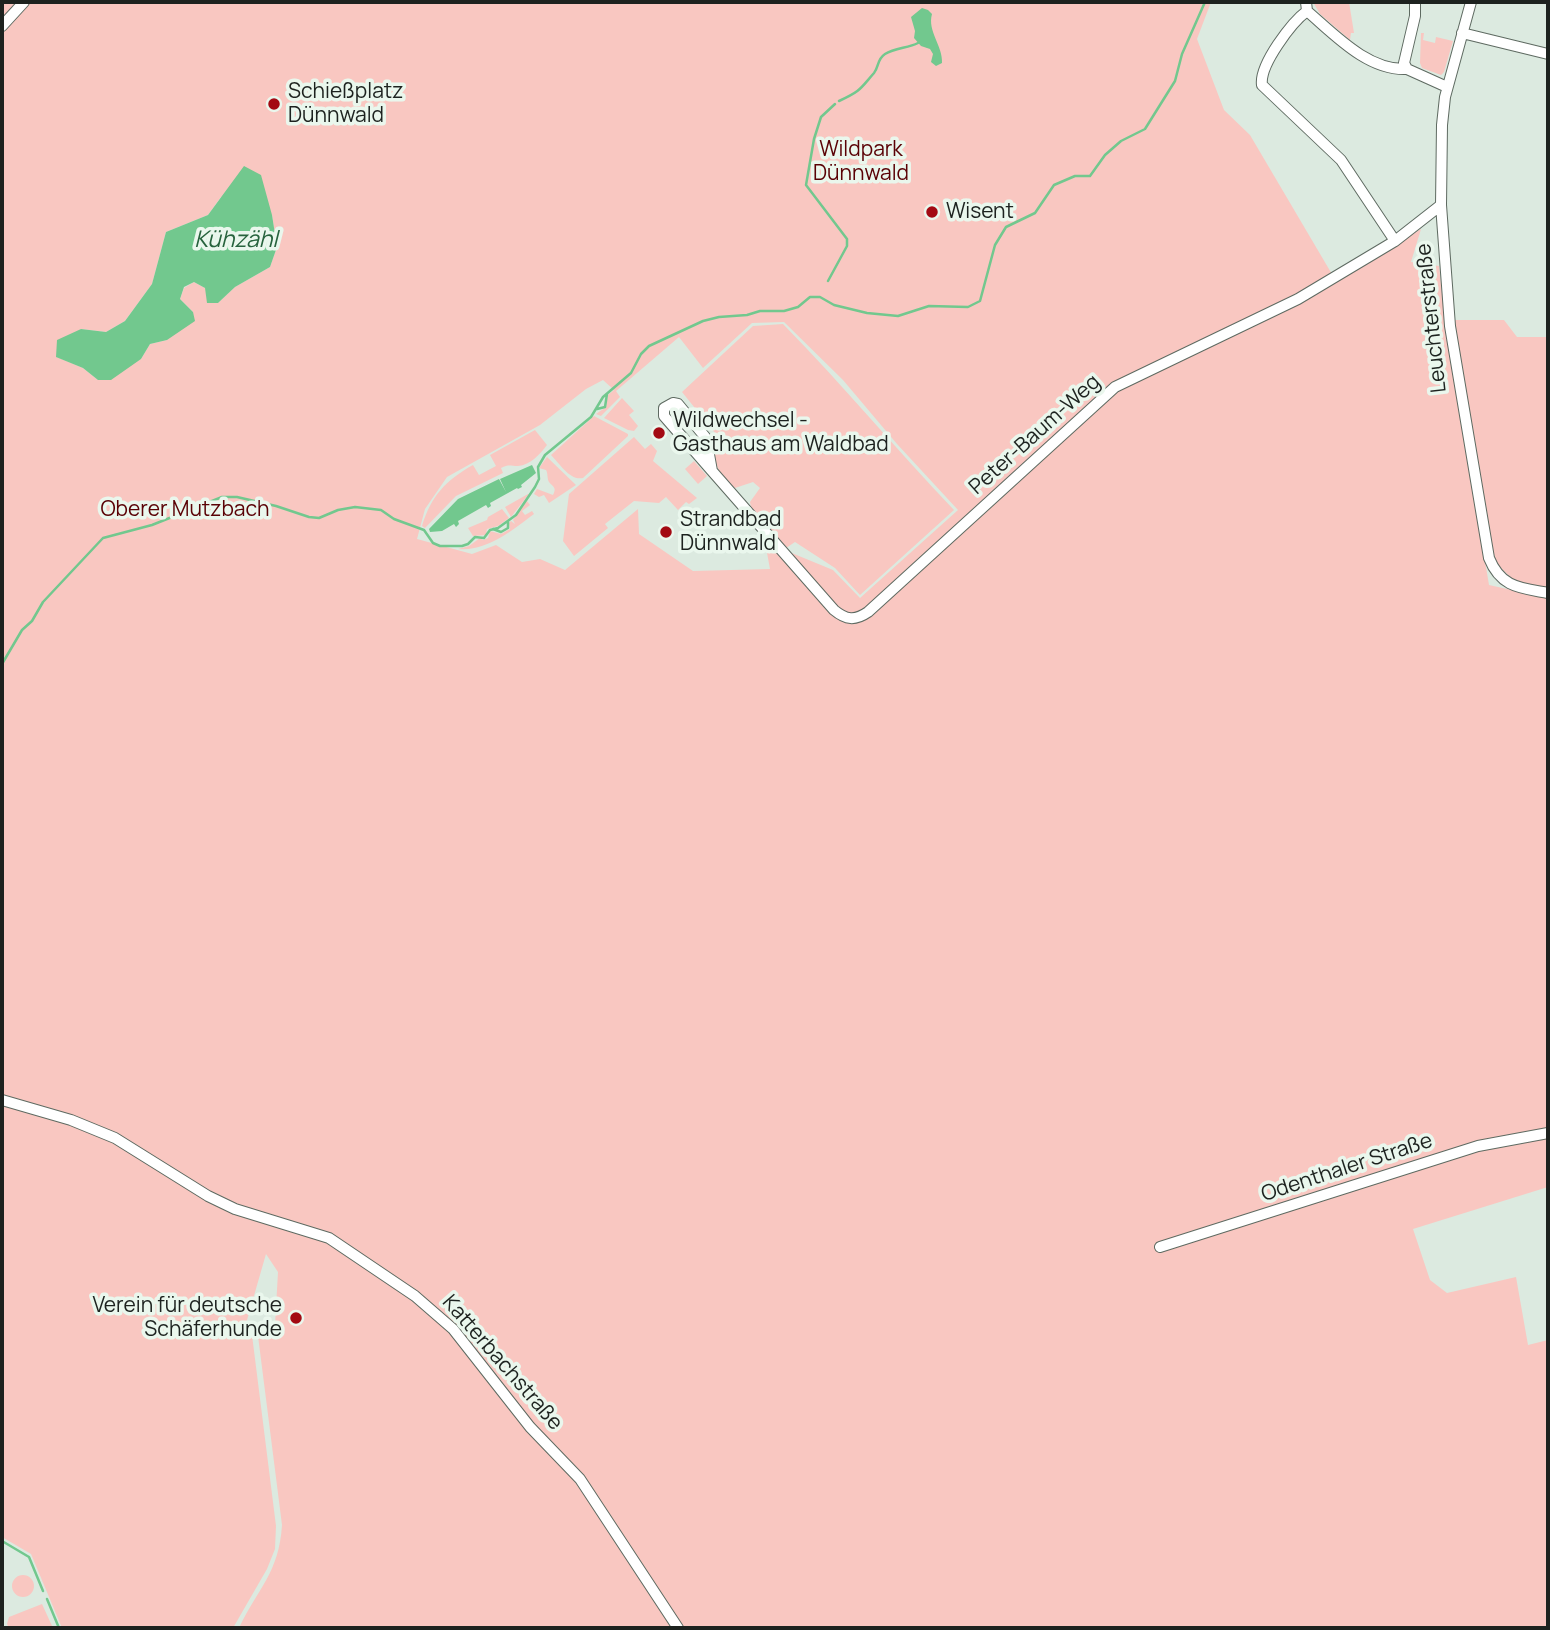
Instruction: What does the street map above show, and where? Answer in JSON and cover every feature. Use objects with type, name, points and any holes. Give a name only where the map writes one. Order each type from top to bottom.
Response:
[{"type":"street","points":[[2,26],[24,2]]},
{"type":"street","points":[[1407,69],[1404,56],[1415,16],[1415,2]]},
{"type":"street","name":"Leuchterstraße","points":[[1471,2],[1447,88],[1442,125],[1441,205],[1450,326],[1489,558],[1500,578],[1509,584],[1548,593]]},
{"type":"street","points":[[1395,241],[1341,160],[1262,85],[1264,68],[1307,7],[1354,51],[1394,69],[1407,69],[1447,88]]},
{"type":"street","points":[[1462,33],[1548,54]]},
{"type":"street","name":"Peter-Baum-Weg","points":[[712,471],[706,438],[678,404],[669,404],[664,408],[664,416],[712,471],[834,610],[847,619],[857,618],[878,603],[1115,387],[1298,299],[1395,241],[1441,205]]},
{"type":"street","name":"Katterbachstraße","points":[[2,1100],[71,1120],[115,1139],[208,1196],[235,1209],[329,1238],[415,1296],[453,1329],[522,1417],[580,1479],[678,1628]]},
{"type":"street","name":"Odenthaler Straße","points":[[1160,1247],[1478,1146],[1548,1132]]},
{"type":"green space","points":[[2,2],[1211,2],[1197,39],[1224,110],[1250,135],[1336,281],[1421,229],[1411,262],[1439,266],[1445,321],[1489,585],[1548,598],[1548,1187],[1413,1229],[1430,1280],[1447,1293],[1516,1277],[1528,1345],[1548,1340],[1548,1628],[239,1628],[272,1568],[277,1556],[282,1525],[257,1328],[259,1325],[275,1325],[278,1272],[266,1254],[247,1320],[251,1327],[276,1526],[275,1549],[267,1569],[233,1628],[62,1628],[31,1554],[2,1537]],"holes":[[[221,197],[272,215],[277,247],[270,267],[235,287],[218,303],[205,288],[194,282],[184,288],[180,299],[193,312],[167,340],[150,344],[141,359],[98,380],[83,368],[57,357],[81,329],[106,332],[125,321],[152,284],[166,232],[208,215]],[[784,322],[843,380],[958,510],[860,598],[833,570],[765,542],[770,569],[693,571],[639,534],[638,509],[565,570],[540,559],[522,562],[496,545],[472,554],[417,539],[425,509],[447,477],[540,425],[586,389],[603,380],[614,390],[608,395],[606,407],[596,414],[601,416],[620,397],[616,391],[679,337],[703,368],[752,323]]]},
{"type":"green space","points":[[1313,2],[1349,2],[1354,33],[1351,33],[1350,40],[1320,14]]},
{"type":"green space","points":[[1421,33],[1424,33],[1423,40],[1435,43],[1436,37],[1453,41],[1441,75],[1422,68]]},
{"type":"green space","points":[[1452,320],[1504,320],[1517,337],[1548,337],[1548,588],[1514,581],[1496,563],[1484,511]]},
{"type":"green space","points":[[783,324],[954,510],[860,595],[835,568],[795,542],[786,548],[751,507],[750,502],[760,488],[753,482],[735,488],[720,471],[714,459],[710,437],[715,433],[682,392],[753,326]]},
{"type":"green space","points":[[622,398],[634,411],[629,415],[638,426],[634,431],[604,418]]},
{"type":"green space","points":[[594,416],[628,436],[583,478],[574,477],[551,455]]},
{"type":"green space","points":[[535,430],[547,445],[535,458],[527,464],[501,468],[503,473],[456,496],[425,528],[422,526],[435,497],[447,483],[473,465],[479,475],[496,466],[490,455]]},
{"type":"green space","points":[[634,437],[645,449],[651,444],[657,451],[653,461],[697,498],[689,504],[686,502],[678,510],[666,497],[659,503],[634,501],[605,524],[608,528],[574,556],[563,541],[569,494]]},
{"type":"green space","points":[[547,457],[576,485],[549,503],[544,495],[539,497],[534,494],[537,489],[553,495],[555,489],[548,481],[546,470],[539,468]]},
{"type":"green space","points":[[694,461],[707,476],[698,484],[685,469]]},
{"type":"green space","points":[[529,494],[511,517],[505,507]]},
{"type":"green space","points":[[527,501],[530,505],[522,511],[525,515],[532,511],[534,514],[517,527],[499,539],[479,547],[458,549],[469,546],[480,538],[488,538],[490,531],[501,534],[510,529],[509,523],[511,521],[515,524],[513,520]]},
{"type":"green space","points":[[502,509],[509,518],[498,526],[487,529],[486,535],[473,536],[468,528],[487,520]]},
{"type":"green space","points":[[23,1575],[31,1578],[34,1586],[31,1594],[23,1597],[15,1594],[12,1586],[15,1578]]},
{"type":"green space","points":[[42,1604],[53,1628],[9,1628],[9,1617]]},
{"type":"water","points":[[922,8],[932,14],[932,26],[942,57],[942,63],[936,66],[931,62],[933,54],[930,49],[921,46],[914,38],[911,17]]},
{"type":"water","name":"Kühzähl","points":[[244,166],[261,175],[272,215],[277,247],[270,267],[235,287],[218,303],[207,303],[205,288],[194,282],[184,287],[180,299],[193,312],[195,321],[167,340],[150,344],[141,359],[111,380],[98,380],[83,368],[56,357],[57,340],[81,329],[106,332],[125,321],[152,284],[166,232],[208,215]]},
{"type":"water","points":[[532,465],[536,473],[521,485],[522,487],[490,503],[488,508],[486,505],[458,521],[456,527],[454,524],[442,531],[430,532],[429,529],[458,499],[499,479],[506,492],[500,479]]},
{"type":"waterway","points":[[2,664],[43,602],[103,538],[152,525],[222,497],[237,497],[319,518],[355,507],[381,510],[394,519],[424,530],[433,543],[440,546],[462,546],[475,537],[484,538],[490,530],[498,528],[516,515],[539,479],[538,467],[545,455],[591,417],[603,397],[631,373],[641,354],[649,346],[703,321],[760,311],[784,311],[798,307],[810,297],[820,297],[834,305],[867,313],[898,316],[929,306],[968,307],[980,301],[995,245],[1006,227],[1035,213],[1054,185],[1075,176],[1090,176],[1105,155],[1121,141],[1145,129],[1175,81],[1182,54],[1205,2]]},
{"type":"waterway","points":[[839,101],[863,86],[885,54],[918,43]]},
{"type":"waterway","points":[[828,281],[847,246],[847,239],[806,185],[821,117],[835,104]]},
{"type":"waterway","points":[[597,409],[605,407],[607,394]]},
{"type":"waterway","points":[[493,529],[501,532],[508,528],[508,521]]},
{"type":"waterway","points":[[2,1541],[29,1557],[43,1591]]},
{"type":"waterway","points":[[47,1599],[59,1628]]},
{"type":"place","name":"Schießplatz Dünnwald","points":[[274,104]]},
{"type":"place","name":"Wisent","points":[[932,212]]},
{"type":"place","name":"Wildwechsel - Gasthaus am Waldbad","points":[[659,433]]},
{"type":"place","name":"Strandbad Dünnwald","points":[[666,532]]},
{"type":"place","name":"Verein für deutsche Schäferhunde","points":[[296,1318]]},
{"type":"park label","name":"Wildpark Dünnwald","points":[[861,162]]},
{"type":"park label","name":"Oberer Mutzbach","points":[[185,510]]}]
